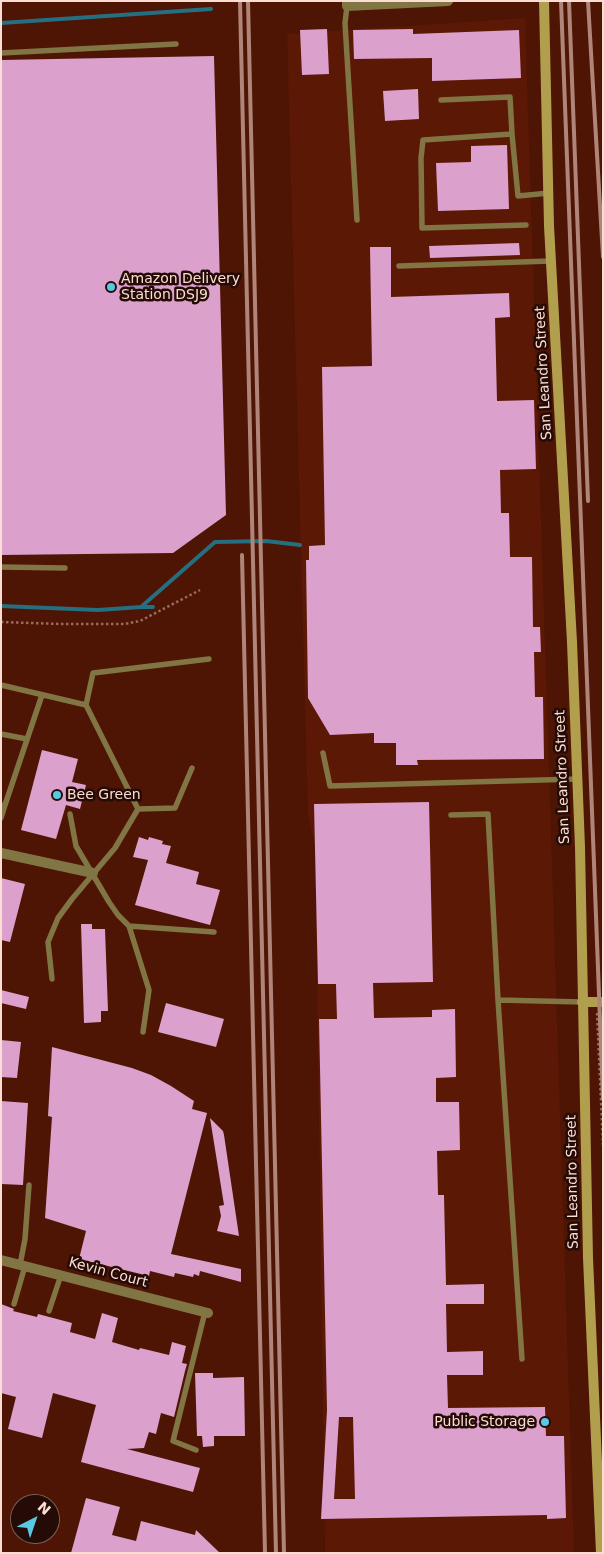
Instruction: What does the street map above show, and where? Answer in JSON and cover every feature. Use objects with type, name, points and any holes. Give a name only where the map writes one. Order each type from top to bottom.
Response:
[{"type":"main road","name":"San Leandro Street","points":[[544,1],[549,193],[572,642],[588,1258],[601,1553]]},
{"type":"main road","points":[[582,1002],[600,1002]]},
{"type":"street","points":[[347,3],[448,1]]},
{"type":"street","points":[[1,853],[93,873]]},
{"type":"street","name":"Kevin Court","points":[[1,1260],[206,1313]]},
{"type":"lane","points":[[347,3],[345,23],[357,220]]},
{"type":"lane","points":[[1,53],[176,44]]},
{"type":"lane","points":[[441,100],[510,98],[518,196],[549,193]]},
{"type":"lane","points":[[512,134],[423,140],[421,158],[422,228],[526,225]]},
{"type":"lane","points":[[399,266],[552,261]]},
{"type":"lane","points":[[1,567],[65,568]]},
{"type":"lane","points":[[138,810],[86,705],[93,673],[209,659]]},
{"type":"lane","points":[[1,685],[86,705]]},
{"type":"lane","points":[[1,818],[3,805],[42,695]]},
{"type":"lane","points":[[1,734],[27,739]]},
{"type":"lane","points":[[323,753],[330,786],[577,779]]},
{"type":"lane","points":[[138,810],[175,808],[192,768]]},
{"type":"lane","points":[[52,979],[48,942],[58,918],[114,848],[138,810]]},
{"type":"lane","points":[[70,814],[76,846],[109,902],[129,926],[150,990],[143,1032]]},
{"type":"lane","points":[[451,814],[488,814],[498,1000],[522,1359]]},
{"type":"lane","points":[[129,926],[214,932]]},
{"type":"lane","points":[[498,1000],[582,1002]]},
{"type":"lane","points":[[14,1304],[23,1265],[29,1185]]},
{"type":"lane","points":[[49,1312],[61,1275]]},
{"type":"lane","points":[[196,1450],[173,1441],[206,1313]]},
{"type":"path","points":[[1,622],[125,624],[140,621],[200,590]]},
{"type":"path","points":[[600,1002],[603,1146]]},
{"type":"shaded area","points":[[525,18],[574,1553],[325,1553],[315,846],[308,816],[287,34]]},
{"type":"building","points":[[327,29],[329,74],[302,75],[300,30]]},
{"type":"building","points":[[413,29],[413,34],[519,30],[521,78],[432,81],[432,58],[354,59],[353,30]]},
{"type":"building","name":"Amazon Delivery Station DSJ9","points":[[214,56],[226,515],[173,553],[1,555],[1,60]]},
{"type":"building","points":[[418,89],[419,119],[385,121],[383,91]]},
{"type":"building","points":[[507,145],[509,209],[438,211],[436,163],[471,162],[471,146]]},
{"type":"building","points":[[519,243],[520,255],[430,258],[429,246]]},
{"type":"building","points":[[370,247],[391,247],[391,297],[509,293],[510,317],[495,318],[497,401],[534,400],[536,469],[500,470],[501,513],[509,513],[510,557],[532,557],[533,627],[540,627],[541,652],[534,652],[535,697],[543,697],[544,759],[417,760],[418,765],[396,765],[396,743],[374,743],[374,733],[330,735],[308,698],[306,560],[309,560],[309,546],[325,545],[322,367],[372,366]]},
{"type":"building","name":"Bee Green","points":[[42,750],[78,759],[72,782],[86,785],[80,809],[66,805],[56,839],[21,830]]},
{"type":"building","points":[[429,802],[433,982],[373,983],[374,1018],[432,1017],[432,1010],[455,1009],[456,1077],[436,1078],[436,1102],[459,1102],[460,1150],[437,1151],[438,1195],[444,1195],[446,1285],[484,1284],[484,1304],[446,1304],[447,1352],[483,1351],[483,1375],[447,1375],[448,1408],[545,1407],[546,1436],[564,1436],[566,1518],[547,1519],[547,1515],[321,1519],[327,1410],[319,1019],[337,1019],[336,984],[318,984],[314,804]],"holes":[[[339,1417],[353,1417],[355,1499],[334,1499]]]},
{"type":"building","points":[[139,837],[148,840],[149,837],[163,841],[162,844],[171,846],[166,863],[199,872],[196,884],[220,890],[210,925],[135,905],[148,860],[133,857]]},
{"type":"building","points":[[1,878],[25,884],[10,942],[1,940]]},
{"type":"building","points":[[81,924],[92,924],[92,929],[105,929],[108,1011],[101,1011],[101,1022],[84,1023]]},
{"type":"building","points":[[1,990],[29,997],[26,1009],[1,1003]]},
{"type":"building","points":[[166,1003],[224,1019],[216,1047],[158,1032]]},
{"type":"building","points":[[1,1040],[21,1042],[17,1078],[1,1077]]},
{"type":"building","points":[[52,1047],[132,1068],[151,1075],[194,1101],[192,1109],[207,1113],[171,1254],[241,1269],[241,1282],[200,1271],[199,1276],[194,1274],[193,1277],[175,1273],[174,1277],[150,1271],[149,1276],[79,1259],[86,1231],[45,1218],[52,1117],[48,1116]]},
{"type":"building","points":[[1,1101],[28,1103],[23,1185],[1,1184]]},
{"type":"building","points":[[210,1118],[223,1131],[224,1135],[239,1236],[217,1231],[221,1216],[219,1206],[224,1205]]},
{"type":"building","points":[[1,1304],[14,1309],[13,1311],[37,1317],[38,1314],[72,1323],[70,1332],[95,1339],[102,1313],[118,1318],[112,1342],[139,1350],[140,1348],[169,1355],[172,1342],[186,1346],[182,1363],[187,1364],[174,1417],[161,1413],[156,1434],[149,1432],[144,1448],[127,1449],[200,1468],[193,1492],[81,1462],[96,1405],[53,1393],[42,1438],[8,1429],[16,1397],[1,1393]]},
{"type":"building","points":[[195,1373],[213,1373],[213,1378],[244,1377],[245,1436],[214,1436],[214,1446],[203,1447],[202,1436],[197,1436]]},
{"type":"building","points":[[86,1498],[120,1507],[112,1535],[136,1541],[141,1521],[195,1535],[196,1530],[220,1553],[71,1553]]},
{"type":"waterway","points":[[1,23],[211,9]]},
{"type":"waterway","points":[[1,606],[98,610],[141,607],[215,542],[266,541],[300,545]]},
{"type":"waterway","points":[[141,607],[153,607]]},
{"type":"railway","points":[[240,1],[276,1553]]},
{"type":"railway","points":[[248,1],[284,1553]]},
{"type":"railway","points":[[561,1],[603,1099]]},
{"type":"railway","points":[[569,1],[588,501]]},
{"type":"railway","points":[[588,1],[603,257]]},
{"type":"railway","points":[[242,555],[265,1553]]},
{"type":"place","name":"Amazon Delivery Station DSJ9","points":[[111,287]]},
{"type":"place","name":"Bee Green","points":[[57,795]]},
{"type":"place","name":"Public Storage","points":[[545,1422]]}]
